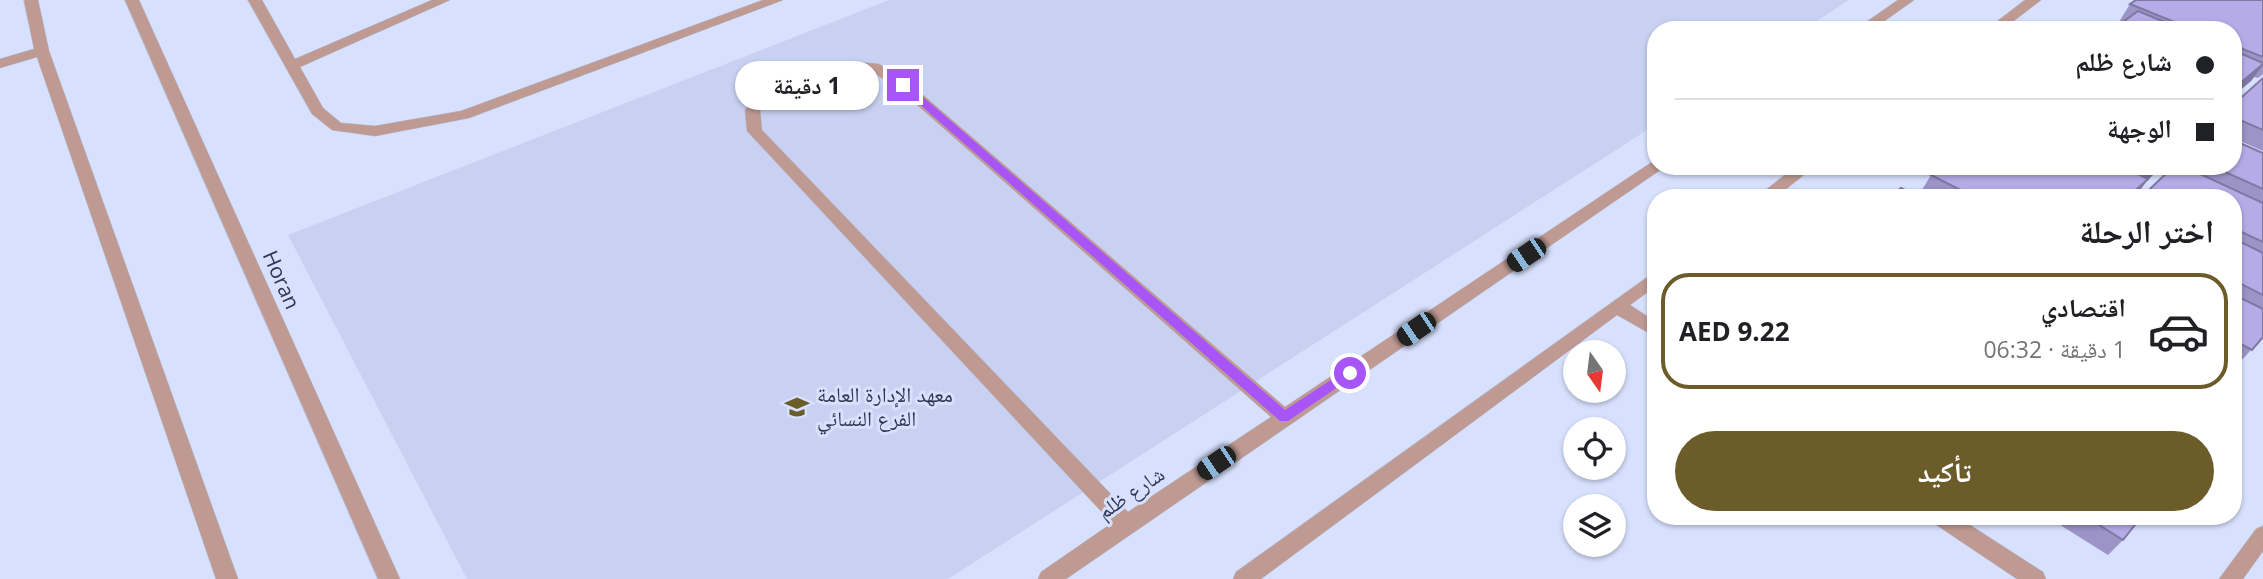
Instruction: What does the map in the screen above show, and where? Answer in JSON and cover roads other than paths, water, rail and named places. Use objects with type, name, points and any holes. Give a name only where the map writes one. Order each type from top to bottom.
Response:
[{"type":"street","points":[[31,0],[43,51],[227,579]]},
{"type":"street","name":"Horan","points":[[132,0],[389,579]]},
{"type":"street","points":[[256,0],[317,111],[337,127],[375,131],[464,115],[776,0]]},
{"type":"street","points":[[292,65],[443,0]]},
{"type":"street","points":[[1876,21],[1907,0]]},
{"type":"street","points":[[2005,21],[2034,0]]},
{"type":"street","points":[[0,64],[43,51]]},
{"type":"street","points":[[1126,524],[755,131],[752,110],[766,99],[839,69],[872,66],[903,85],[1284,417]]},
{"type":"street","name":"شارع ظلم","points":[[1049,579],[1126,524],[1647,173]]},
{"type":"street","points":[[1776,189],[1795,175]]},
{"type":"street","points":[[1244,579],[1647,284]]},
{"type":"street","points":[[1617,306],[1647,325]]},
{"type":"street","points":[[1953,525],[2035,579]]},
{"type":"street","points":[[2230,579],[2263,535]]},
{"type":"place","name":"معهد الإدارة العامة الفرع النسائي","points":[[797,407]]}]
